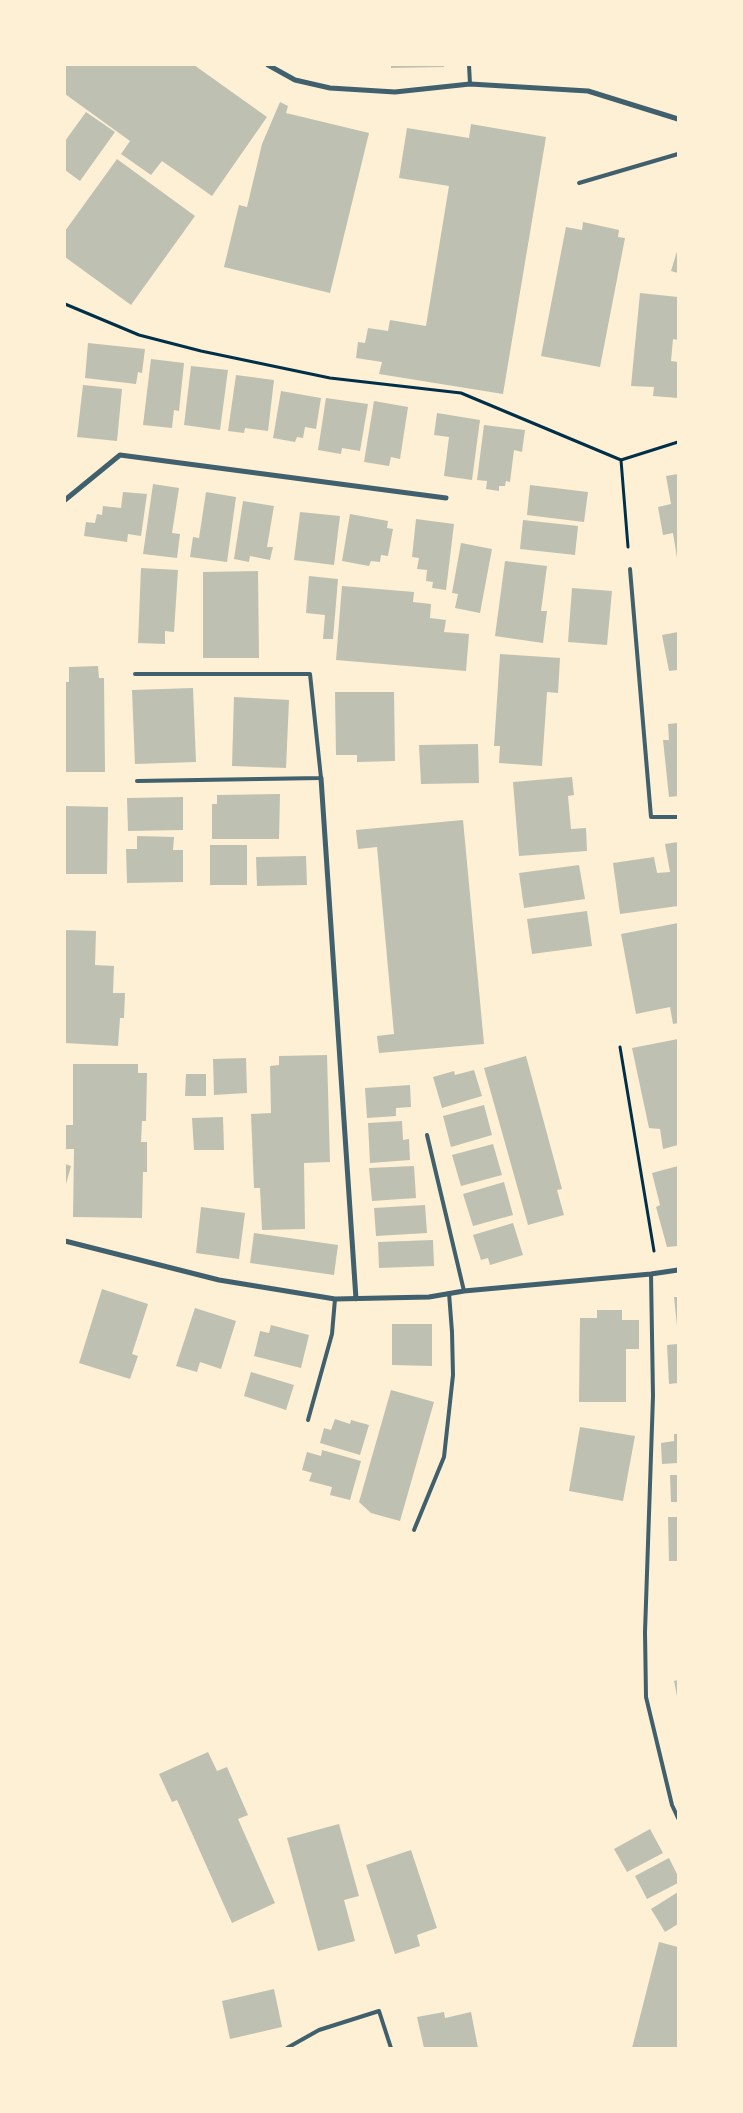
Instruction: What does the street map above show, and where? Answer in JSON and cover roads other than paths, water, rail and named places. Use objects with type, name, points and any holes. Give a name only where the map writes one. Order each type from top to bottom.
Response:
[{"type":"street","points":[[268,65],[295,80],[330,88],[395,92],[470,84],[588,92],[678,119]]},
{"type":"street","points":[[65,500],[120,454],[446,498]]},
{"type":"street","points":[[321,778],[356,1299]]},
{"type":"street","points":[[65,1241],[219,1280],[335,1299],[429,1297],[464,1291],[654,1274],[678,1270]]},
{"type":"lane","points":[[469,65],[470,84]]},
{"type":"lane","points":[[579,184],[678,154]]},
{"type":"lane","points":[[630,569],[651,817],[678,817]]},
{"type":"lane","points":[[134,674],[310,674],[321,778],[137,781]]},
{"type":"lane","points":[[426,1135],[464,1291]]},
{"type":"lane","points":[[654,1274],[653,1396],[645,1632],[646,1698],[672,1805],[678,1818]]},
{"type":"lane","points":[[414,1530],[444,1457],[453,1375],[449,1293]]},
{"type":"lane","points":[[308,1420],[332,1334],[335,1299]]},
{"type":"lane","points":[[287,2048],[319,2030],[379,2011],[391,2048]]}]
